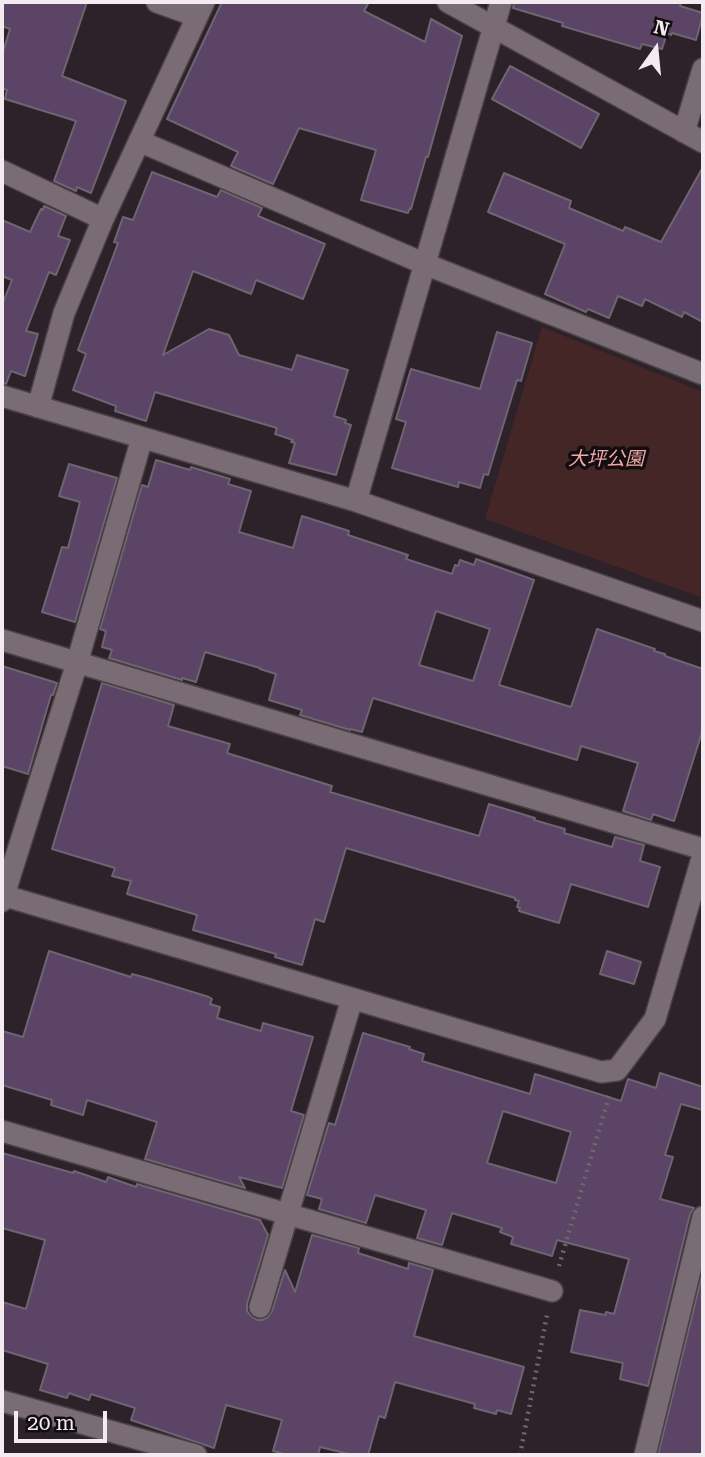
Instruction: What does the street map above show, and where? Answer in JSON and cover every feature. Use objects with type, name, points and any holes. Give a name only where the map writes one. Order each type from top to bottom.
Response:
[{"type":"street","points":[[38,407],[64,313],[103,219],[200,9],[157,2]]},
{"type":"street","points":[[449,2],[703,142]]},
{"type":"street","points":[[356,501],[501,2]]},
{"type":"street","points":[[684,132],[703,69]]},
{"type":"street","points":[[139,141],[425,264],[703,374]]},
{"type":"street","points":[[2,171],[103,219]]},
{"type":"street","points":[[2,396],[356,501],[703,621]]},
{"type":"street","points":[[142,438],[77,663],[2,897],[609,1071],[655,1019],[703,855]]},
{"type":"street","points":[[2,640],[703,849]]},
{"type":"street","points":[[260,1307],[352,999]]},
{"type":"street","points":[[2,1131],[552,1291]]},
{"type":"street","points":[[645,1455],[703,1217]]},
{"type":"street","points":[[2,1401],[196,1455]]},
{"type":"path","points":[[520,1455],[552,1291],[609,1071]]},
{"type":"green space","name":"大坪公園","points":[[542,327],[703,392],[703,598],[485,519]]},
{"type":"building","points":[[2,2],[87,2],[62,76],[126,101],[91,193],[77,187],[76,191],[54,181],[76,121],[5,99],[7,90],[2,88],[2,55],[10,29],[2,26]]},
{"type":"building","points":[[222,2],[369,2],[364,11],[425,42],[431,19],[462,36],[428,157],[408,213],[361,200],[376,150],[299,128],[273,184],[231,166],[238,152],[167,119]]},
{"type":"building","points":[[514,2],[681,2],[680,6],[703,15],[696,40],[667,33],[662,49],[642,44],[640,49],[513,8]]},
{"type":"building","points":[[510,66],[599,114],[581,148],[492,99]]},
{"type":"building","points":[[703,167],[703,322],[684,312],[682,317],[645,299],[642,306],[618,296],[609,318],[588,309],[586,312],[545,294],[565,244],[488,212],[504,173],[571,201],[569,208],[623,231],[625,227],[661,242]]},
{"type":"building","points":[[152,172],[217,197],[221,190],[262,208],[258,216],[325,244],[303,299],[256,280],[251,294],[193,271],[163,355],[209,329],[229,335],[239,355],[292,370],[297,355],[348,370],[334,416],[351,425],[336,475],[289,463],[295,443],[275,434],[277,428],[155,392],[146,421],[115,411],[116,406],[73,390],[86,354],[78,350],[118,243],[114,242],[123,217],[133,220]]},
{"type":"building","points":[[44,206],[66,216],[58,236],[70,240],[56,275],[49,272],[26,331],[38,334],[25,376],[11,371],[6,384],[2,383],[2,305],[12,280],[2,276],[2,220],[30,232]]},
{"type":"building","points":[[497,332],[532,343],[521,381],[517,380],[488,475],[484,474],[480,488],[459,482],[458,487],[392,468],[406,422],[396,419],[411,369],[480,389]]},
{"type":"building","points":[[156,460],[190,470],[191,467],[230,479],[228,484],[251,491],[239,532],[293,548],[302,516],[349,531],[348,535],[408,555],[406,559],[452,574],[460,560],[474,565],[476,559],[534,580],[499,685],[571,707],[597,629],[703,669],[703,729],[674,821],[653,814],[651,820],[623,811],[638,763],[581,746],[577,760],[373,698],[362,732],[350,730],[300,715],[302,710],[269,700],[276,674],[260,668],[205,652],[196,682],[109,658],[112,650],[102,647],[106,631],[100,629],[142,485],[148,487]],"holes":[[[436,611],[490,629],[473,681],[419,665]]]},
{"type":"building","points":[[69,464],[117,478],[75,622],[42,612],[62,547],[68,548],[80,502],[59,496]]},
{"type":"building","points":[[2,666],[57,683],[28,774],[2,766]]},
{"type":"building","points":[[102,683],[174,705],[168,726],[230,744],[227,753],[332,786],[330,792],[479,836],[489,804],[565,829],[564,833],[612,847],[615,837],[644,845],[640,861],[660,867],[648,907],[571,884],[559,923],[519,911],[519,901],[515,898],[346,848],[324,922],[315,919],[302,965],[275,957],[276,954],[193,930],[197,915],[127,894],[131,881],[112,876],[115,868],[52,849]]},
{"type":"building","points":[[49,951],[131,977],[132,974],[209,997],[212,999],[210,1004],[220,1007],[217,1018],[261,1031],[263,1023],[313,1037],[291,1111],[304,1115],[282,1188],[239,1177],[245,1188],[145,1159],[157,1122],[87,1100],[83,1115],[51,1105],[52,1100],[2,1085],[2,1031],[23,1037]]},
{"type":"building","points":[[607,951],[641,962],[634,984],[600,974]]},
{"type":"building","points":[[363,1033],[410,1047],[409,1049],[424,1054],[422,1061],[530,1094],[535,1074],[621,1101],[628,1079],[656,1088],[660,1073],[703,1087],[703,1110],[681,1104],[665,1155],[673,1157],[660,1199],[694,1208],[690,1214],[648,1386],[620,1379],[623,1363],[571,1352],[580,1310],[614,1314],[629,1259],[557,1240],[552,1256],[511,1244],[513,1237],[500,1232],[502,1228],[452,1213],[442,1245],[417,1238],[426,1210],[375,1195],[366,1223],[319,1209],[322,1199],[307,1195],[329,1123],[335,1125]],"holes":[[[503,1111],[571,1132],[556,1183],[487,1163]]]},
{"type":"building","points":[[2,1153],[106,1182],[108,1177],[136,1187],[137,1184],[260,1220],[268,1235],[247,1304],[247,1311],[257,1320],[268,1317],[272,1311],[285,1270],[295,1292],[312,1235],[359,1248],[358,1253],[408,1269],[409,1263],[433,1270],[414,1336],[524,1367],[511,1414],[497,1410],[496,1414],[474,1408],[475,1404],[395,1382],[385,1418],[379,1416],[368,1455],[353,1455],[320,1447],[318,1455],[288,1455],[273,1451],[282,1420],[226,1405],[214,1448],[131,1420],[135,1408],[91,1394],[89,1400],[69,1393],[67,1398],[40,1390],[48,1364],[2,1350],[2,1302],[26,1309],[45,1240],[2,1228]]},
{"type":"building","points":[[703,1271],[703,1455],[658,1455]]}]
